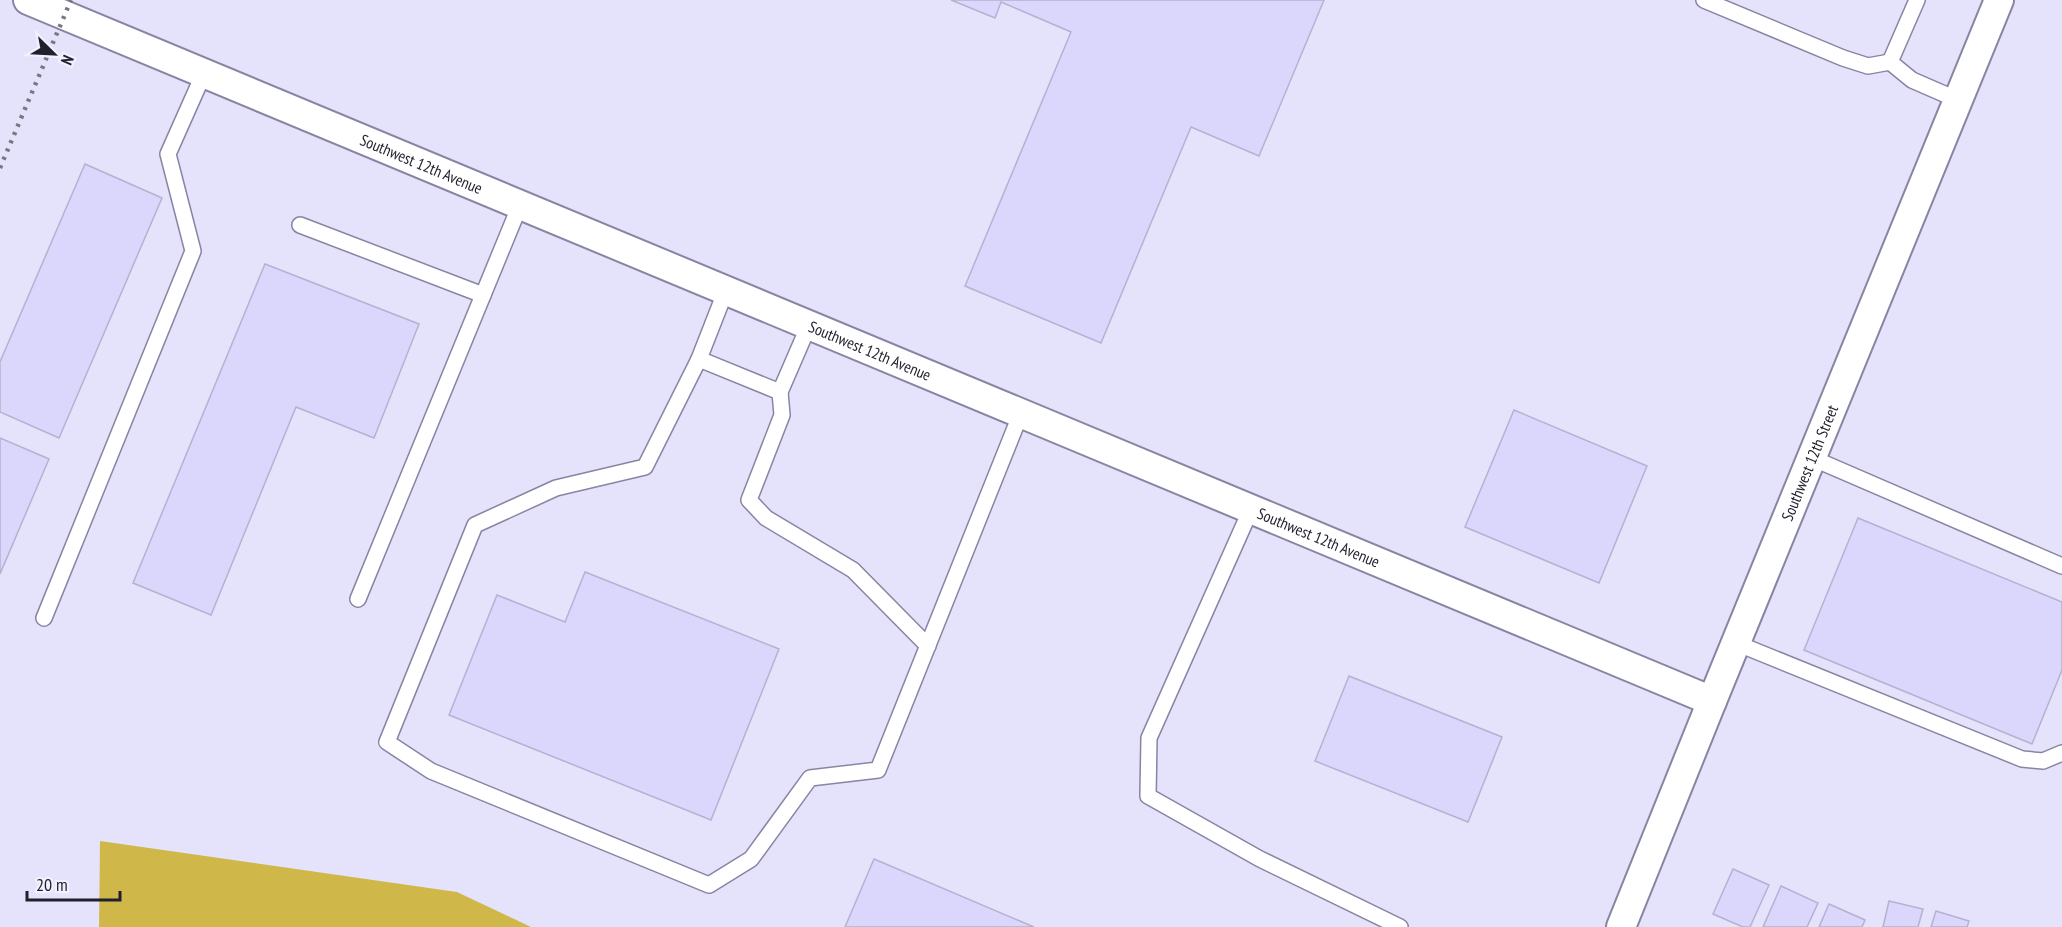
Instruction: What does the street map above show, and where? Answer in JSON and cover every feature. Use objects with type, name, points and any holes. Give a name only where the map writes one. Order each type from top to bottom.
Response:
[{"type":"street","name":"Southwest 12th Avenue","points":[[28,0],[1712,700]]},
{"type":"street","name":"Southwest 12th Street","points":[[1621,927],[1999,0]]},
{"type":"lane","points":[[1704,0],[1843,58],[1868,66],[1890,62],[1912,80],[1958,100]]},
{"type":"lane","points":[[1890,62],[1917,0]]},
{"type":"lane","points":[[44,618],[193,251],[168,154],[204,73]]},
{"type":"lane","points":[[357,599],[520,205]]},
{"type":"lane","points":[[300,225],[483,295]]},
{"type":"lane","points":[[726,290],[699,358],[645,467],[556,488],[475,525],[387,742],[431,771],[709,885],[751,859],[810,778],[878,770],[1021,413]]},
{"type":"lane","points":[[809,325],[780,392],[782,415],[749,500],[766,518],[853,570],[928,646]]},
{"type":"lane","points":[[699,358],[780,392]]},
{"type":"lane","points":[[1812,458],[2062,566]]},
{"type":"lane","points":[[1251,509],[1149,738],[1148,796],[1260,859],[1400,927]]},
{"type":"lane","points":[[1736,643],[2022,759],[2043,761],[2062,753]]},
{"type":"shaded area","points":[[0,0],[2062,0],[2062,927],[531,927],[457,892],[100,842],[99,927],[0,927]]},
{"type":"shaded area","points":[[100,841],[457,892],[531,927],[99,927]]},
{"type":"building","points":[[951,0],[1324,0],[1259,156],[1191,127],[1101,343],[965,286],[1071,32],[1001,2],[995,18]]},
{"type":"building","points":[[85,164],[162,198],[59,438],[0,412],[0,362]]},
{"type":"building","points":[[265,264],[419,324],[374,438],[296,407],[211,615],[133,583]]},
{"type":"building","points":[[1514,410],[1647,466],[1599,583],[1465,527]]},
{"type":"building","points":[[0,438],[49,459],[0,574]]},
{"type":"building","points":[[1858,518],[2062,602],[2062,670],[2032,744],[1804,650]]},
{"type":"building","points":[[585,572],[779,649],[711,820],[449,715],[497,595],[565,622]]},
{"type":"building","points":[[1349,676],[1502,737],[1468,822],[1315,761]]},
{"type":"building","points":[[874,859],[1034,927],[845,927]]},
{"type":"building","points":[[1733,869],[1769,885],[1750,927],[1743,927],[1713,914]]},
{"type":"building","points":[[1781,886],[1818,903],[1807,927],[1763,927]]},
{"type":"building","points":[[1889,901],[1923,909],[1918,927],[1883,927]]},
{"type":"building","points":[[1829,904],[1865,920],[1862,927],[1819,927]]},
{"type":"building","points":[[1936,911],[1969,921],[1967,927],[1931,927]]},
{"type":"railway","points":[[0,168],[71,0]]}]
